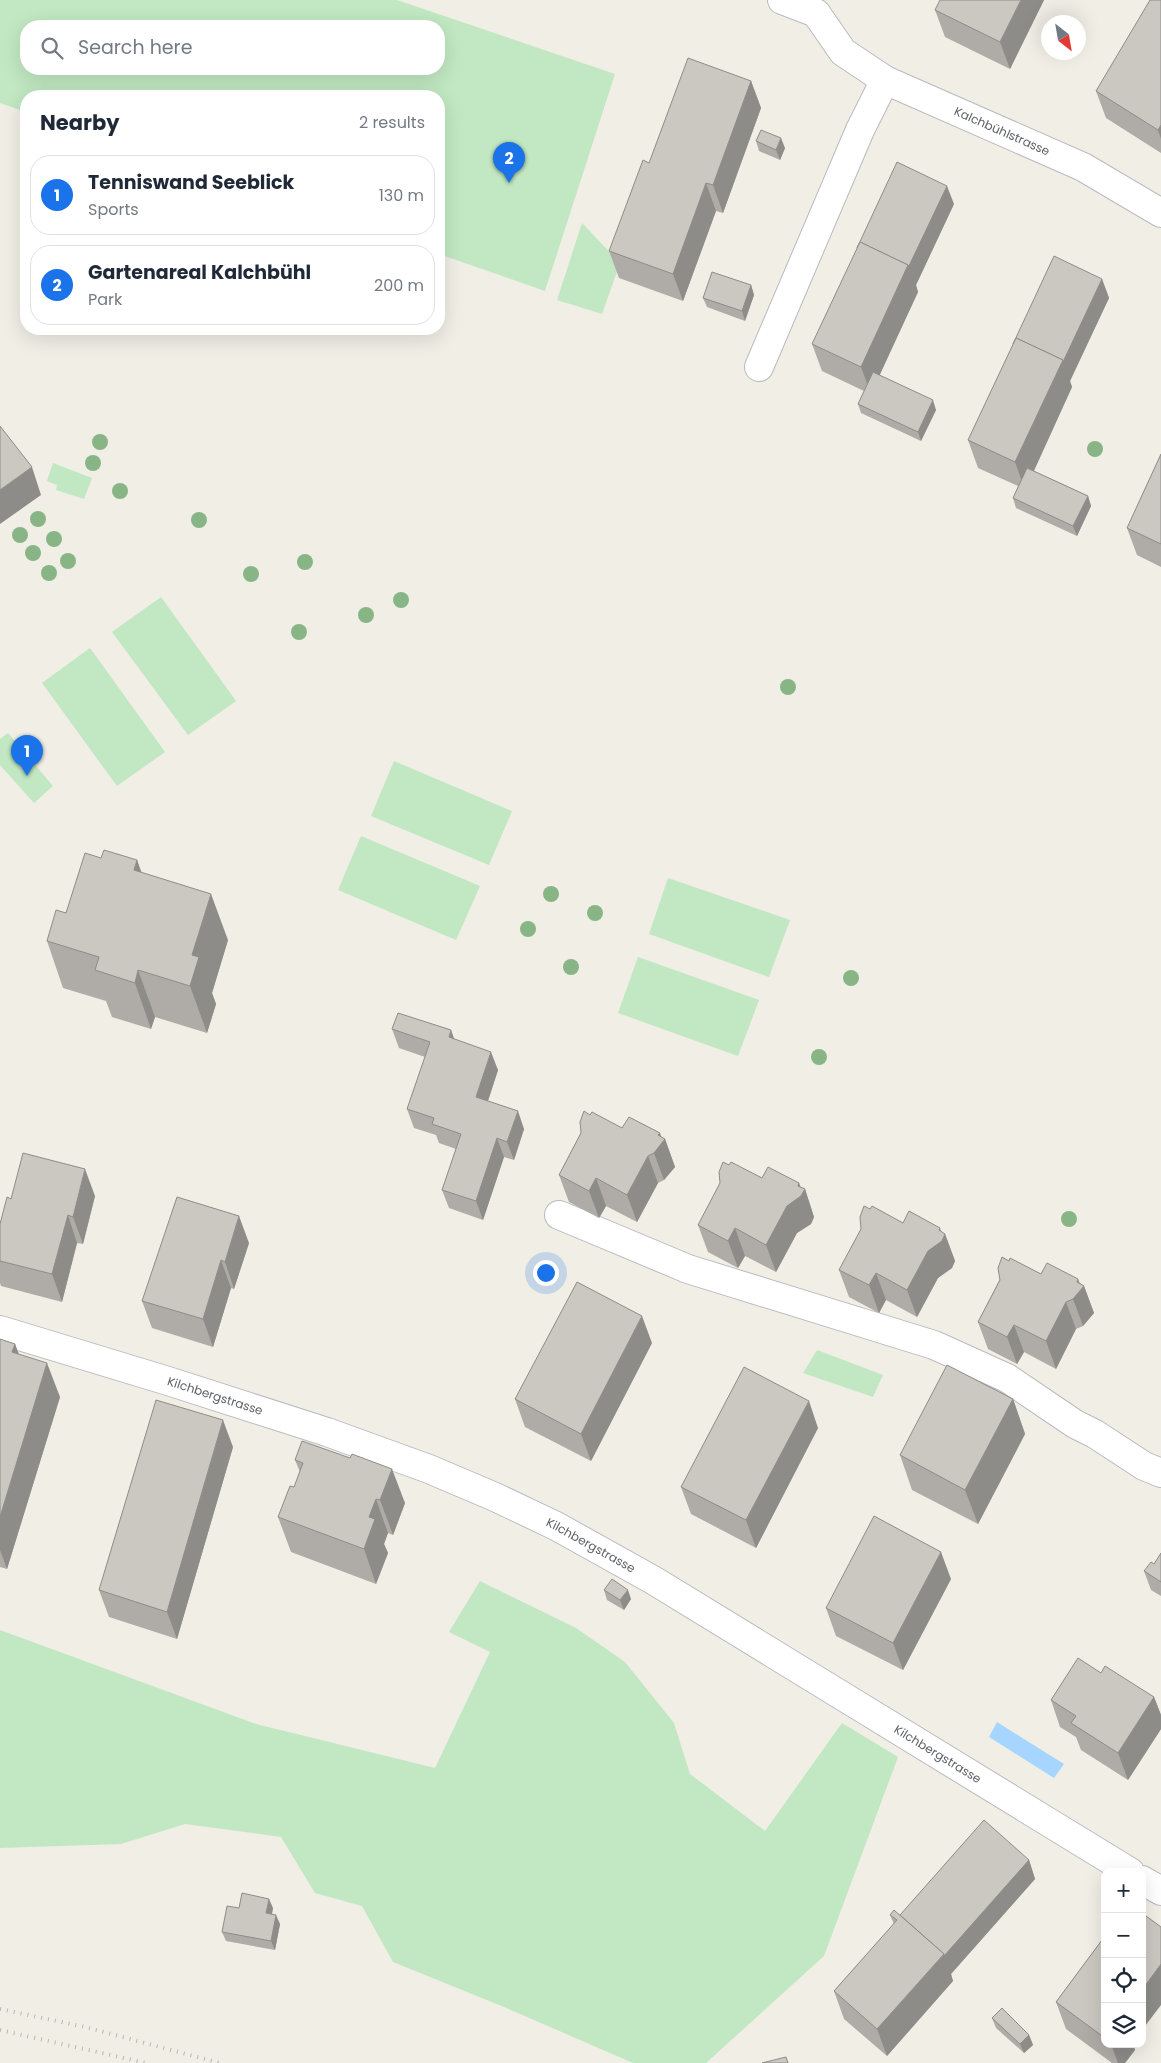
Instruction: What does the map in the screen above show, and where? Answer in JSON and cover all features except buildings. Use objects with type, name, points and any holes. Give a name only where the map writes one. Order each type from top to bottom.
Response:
[{"type":"street","name":"Kalchbühlstrasse","points":[[782,0],[816,13],[843,52],[885,80],[1083,167],[1161,212]]},
{"type":"street","points":[[760,367],[860,130],[885,80]]},
{"type":"street","points":[[559,1215],[688,1269],[934,1344],[1007,1378],[1075,1424],[1096,1434],[1144,1466],[1161,1473]]},
{"type":"street","name":"Kilchbergstrasse","points":[[0,1330],[327,1432],[429,1468],[556,1526],[653,1580],[1123,1868]]},
{"type":"street","points":[[1146,1882],[1161,1891]]},
{"type":"green space","points":[[0,0],[397,0],[615,74],[545,291],[445,256],[445,90],[20,90],[20,110],[0,103]]},
{"type":"green space","points":[[582,223],[620,263],[602,314],[557,300]]},
{"type":"green space","points":[[53,463],[92,478],[84,499],[56,490],[57,485],[47,481]]},
{"type":"green space","points":[[161,597],[236,701],[188,735],[112,632]]},
{"type":"green space","points":[[90,648],[165,752],[117,786],[42,683]]},
{"type":"green space","points":[[8,733],[53,786],[34,803],[0,765],[0,739]]},
{"type":"green space","points":[[394,761],[512,811],[489,865],[371,816]]},
{"type":"green space","points":[[361,836],[480,886],[456,940],[338,890]]},
{"type":"green space","points":[[668,878],[790,920],[769,977],[649,934]]},
{"type":"green space","points":[[638,957],[759,1000],[738,1056],[618,1013]]},
{"type":"green space","points":[[817,1350],[883,1375],[873,1397],[803,1373]]},
{"type":"green space","points":[[480,1581],[576,1628],[625,1662],[674,1723],[690,1774],[765,1831],[842,1723],[898,1757],[824,1956],[706,2063],[633,2063],[504,2007],[393,1962],[362,1906],[315,1893],[281,1837],[185,1824],[121,1844],[0,1848],[0,1630],[256,1724],[435,1768],[490,1652],[449,1632]]},
{"type":"water","points":[[997,1722],[1064,1764],[1054,1778],[989,1737]]},
{"type":"railway","points":[[0,2009],[85,2027],[220,2063]]},
{"type":"railway","points":[[0,2030],[146,2063]]},
{"type":"place","name":"Gartenareal Kalchbühl","points":[[509,183]]},
{"type":"place","name":"Tenniswand Seeblick","points":[[27,776]]}]
